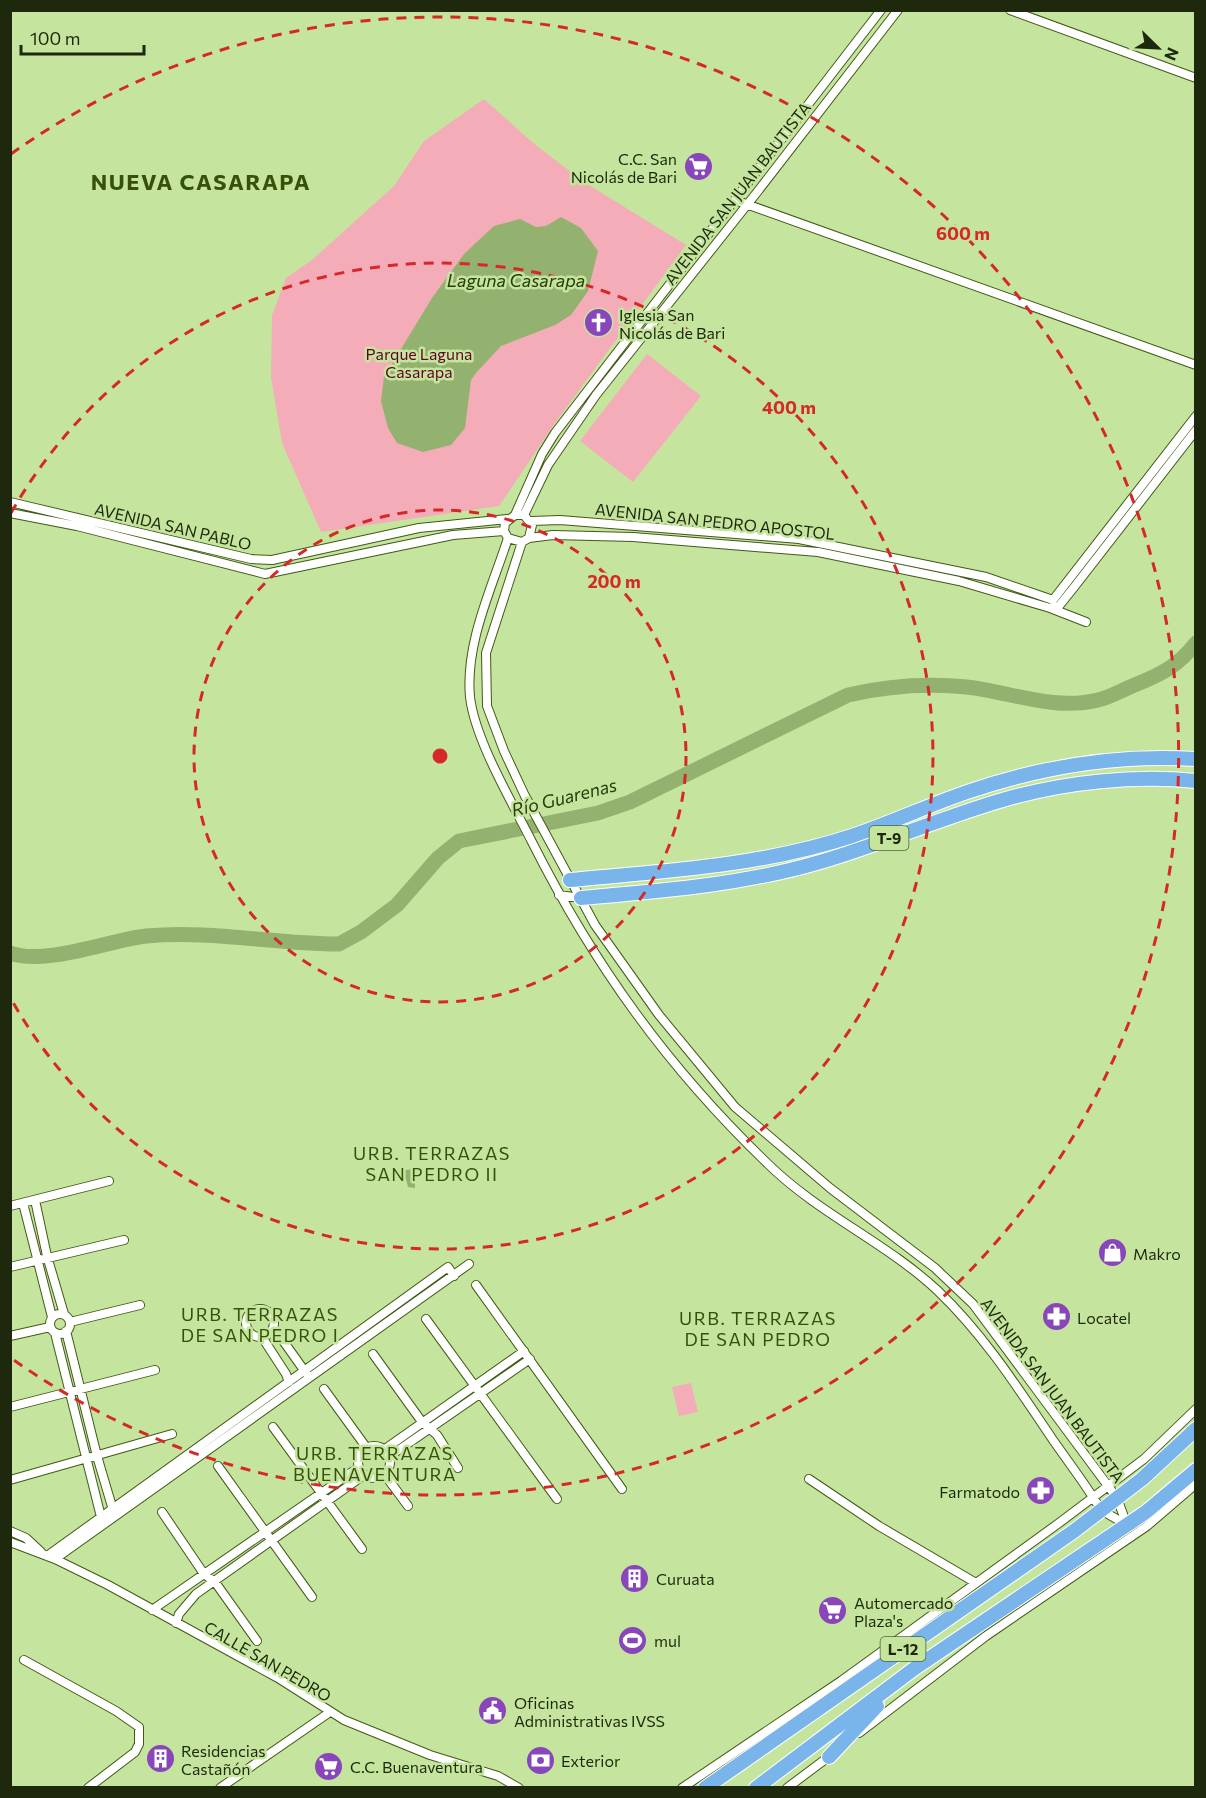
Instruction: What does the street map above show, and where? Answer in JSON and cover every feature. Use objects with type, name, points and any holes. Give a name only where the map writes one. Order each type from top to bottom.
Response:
[{"type":"highway","name":"T-9","points":[[570,880],[719,867],[782,854],[852,836],[968,792],[1074,765],[1151,756],[1196,759]]},
{"type":"highway","name":"T-9","points":[[581,898],[687,889],[819,862],[1007,799],[1071,785],[1166,778],[1196,781]]},
{"type":"highway","name":"L-12","points":[[705,1788],[1101,1510],[1142,1479],[1196,1429]]},
{"type":"highway","name":"L-12","points":[[756,1788],[915,1668],[1146,1512],[1196,1470]]},
{"type":"highway","points":[[1146,1512],[1196,1483]]},
{"type":"highway","points":[[829,1756],[915,1668]]},
{"type":"street","name":"AVENIDA SAN JUAN BAUTISTA","points":[[881,10],[561,424],[542,454],[511,517],[472,647],[470,678],[474,715],[510,798],[559,895],[634,1014],[718,1113],[770,1166],[834,1218],[901,1262],[938,1291],[986,1344],[1101,1510]]},
{"type":"street","name":"AVENIDA SAN JUAN BAUTISTA","points":[[524,515],[548,465],[596,394],[747,205],[897,10]]},
{"type":"street","points":[[1010,10],[1196,78]]},
{"type":"street","points":[[735,200],[1196,365]]},
{"type":"street","points":[[1050,608],[1059,606],[1061,598],[1196,417]]},
{"type":"street","points":[[1061,598],[1196,430]]},
{"type":"street","name":"AVENIDA SAN PABLO","points":[[10,502],[251,559],[272,560],[419,528],[511,517]]},
{"type":"street","name":"AVENIDA SAN PABLO","points":[[10,513],[109,534],[266,574],[442,537],[506,535]]},
{"type":"street","points":[[511,517],[524,515],[531,521]]},
{"type":"street","name":"AVENIDA SAN PEDRO APOSTOL","points":[[531,521],[560,519],[799,539],[986,577],[1053,600],[1061,598]]},
{"type":"street","name":"AVENIDA SAN JUAN BAUTISTA","points":[[531,521],[533,530],[526,540],[486,653],[485,681],[488,706],[504,751],[525,796],[570,880],[623,967],[735,1107],[830,1188],[935,1268],[973,1304],[1117,1498],[1127,1524]]},
{"type":"street","points":[[109,534],[111,525]]},
{"type":"street","points":[[506,535],[526,540]]},
{"type":"street","name":"AVENIDA SAN PEDRO APOSTOL","points":[[526,540],[553,535],[633,537],[818,552],[959,581],[1050,608],[1086,622]]},
{"type":"street","points":[[251,559],[251,572]]},
{"type":"street","points":[[559,895],[570,880]]},
{"type":"street","name":"T-9","points":[[559,895],[581,898]]},
{"type":"street","points":[[10,1206],[109,1181]]},
{"type":"street","points":[[35,1200],[47,1256],[64,1314],[70,1322]]},
{"type":"street","points":[[23,1203],[103,1526]]},
{"type":"street","points":[[10,1267],[47,1256],[124,1240]]},
{"type":"street","points":[[55,1559],[470,1264]]},
{"type":"street","points":[[10,1531],[33,1543],[44,1555],[448,1267],[454,1276]]},
{"type":"street","points":[[436,1276],[442,1285]]},
{"type":"street","points":[[476,1285],[622,1489]]},
{"type":"street","points":[[70,1322],[140,1305]]},
{"type":"street","points":[[289,1382],[262,1337],[251,1334],[247,1327],[247,1319],[252,1312],[260,1309],[273,1316],[273,1330],[302,1372],[310,1379]]},
{"type":"street","points":[[52,1317],[64,1314]]},
{"type":"street","points":[[426,1319],[556,1498]]},
{"type":"street","points":[[70,1322],[66,1331],[79,1388],[115,1517]]},
{"type":"street","points":[[10,1336],[53,1330],[66,1331]]},
{"type":"street","points":[[262,1337],[273,1330]]},
{"type":"street","points":[[385,1449],[524,1351]]},
{"type":"street","points":[[373,1354],[422,1422],[437,1435],[458,1468]]},
{"type":"street","points":[[390,1456],[530,1359]]},
{"type":"street","points":[[10,1407],[155,1370]]},
{"type":"street","points":[[324,1389],[366,1447]]},
{"type":"street","name":"L-12","points":[[682,1788],[832,1687],[1108,1486],[1144,1459],[1196,1409]]},
{"type":"street","points":[[273,1427],[362,1549]]},
{"type":"street","points":[[10,1480],[172,1434]]},
{"type":"street","points":[[379,1446],[385,1449],[390,1456],[390,1466],[384,1474],[374,1478],[364,1475],[359,1467],[359,1456],[366,1447],[379,1446]]},
{"type":"street","points":[[218,1466],[270,1542],[312,1597]]},
{"type":"street","points":[[152,1610],[359,1467]]},
{"type":"street","points":[[384,1474],[408,1506]]},
{"type":"street","points":[[176,1623],[179,1614],[196,1594],[364,1475]]},
{"type":"street","points":[[809,1479],[879,1526],[976,1583]]},
{"type":"street","name":"L-12","points":[[787,1788],[986,1636],[1148,1526],[1196,1483]]},
{"type":"street","points":[[1101,1510],[1127,1524]]},
{"type":"street","points":[[162,1512],[204,1574],[215,1582],[257,1641]]},
{"type":"street","name":"CALLE SAN PEDRO","points":[[10,1542],[55,1559],[152,1610],[278,1678],[330,1712],[403,1745],[498,1776],[519,1788]]},
{"type":"street","points":[[24,1660],[123,1715],[139,1727],[140,1744],[135,1752],[88,1788]]},
{"type":"street","points":[[220,1788],[330,1712]]},
{"type":"green space","name":"Parque Laguna Casarapa","points":[[484,99],[533,143],[584,182],[686,245],[555,423],[499,506],[321,532],[282,443],[271,377],[272,315],[286,278],[312,260],[394,186],[424,141]]},
{"type":"green space","points":[[647,354],[701,396],[633,482],[580,441]]},
{"type":"green space","points":[[691,1383],[698,1412],[679,1416],[672,1387]]},
{"type":"water","name":"Laguna Casarapa","points":[[561,217],[581,228],[598,251],[588,291],[571,315],[555,325],[501,346],[476,373],[471,380],[465,428],[451,445],[423,452],[397,443],[388,428],[381,401],[384,377],[432,298],[464,254],[494,226],[520,219],[536,227],[546,226]]},
{"type":"water","points":[[415,1169],[418,1171],[415,1175],[415,1188],[408,1187],[406,1179],[393,1179],[393,1171]]},
{"type":"waterway","name":"Río Guarenas","points":[[10,953],[24,956],[59,954],[131,938],[170,935],[339,944],[361,932],[397,905],[438,858],[459,841],[598,813],[630,802],[848,695],[892,687],[937,685],[983,689],[1032,700],[1082,703],[1108,697],[1162,672],[1176,663],[1196,643]]},
{"type":"place","name":"C.C. San Nicolás de Bari","points":[[698,167]]},
{"type":"place","name":"Iglesia San Nicolás de Bari","points":[[598,323]]},
{"type":"place","name":"Makro","points":[[1112,1253]]},
{"type":"place","name":"Locatel","points":[[1056,1317]]},
{"type":"place","name":"Farmatodo","points":[[1041,1491]]},
{"type":"place","name":"Curuata","points":[[635,1578]]},
{"type":"place","name":"Automercado Plaza's","points":[[833,1611]]},
{"type":"place","name":"mul","points":[[633,1640]]},
{"type":"place","name":"Oficinas Administrativas IVSS","points":[[493,1711]]},
{"type":"place","name":"Residencias Castañón","points":[[160,1759]]},
{"type":"place","name":"Exterior","points":[[540,1760]]},
{"type":"place","name":"C.C. Buenaventura","points":[[329,1766]]},
{"type":"district","name":"NUEVA CASARAPA","points":[[201,181]]},
{"type":"district","name":"URB. TERRAZAS SAN PEDRO II","points":[[432,1163]]},
{"type":"district","name":"URB. TERRAZAS DE SAN PEDRO I","points":[[260,1324]]},
{"type":"district","name":"URB. TERRAZAS DE SAN PEDRO","points":[[758,1328]]},
{"type":"district","name":"URB. TERRAZAS BUENAVENTURA","points":[[375,1463]]}]
